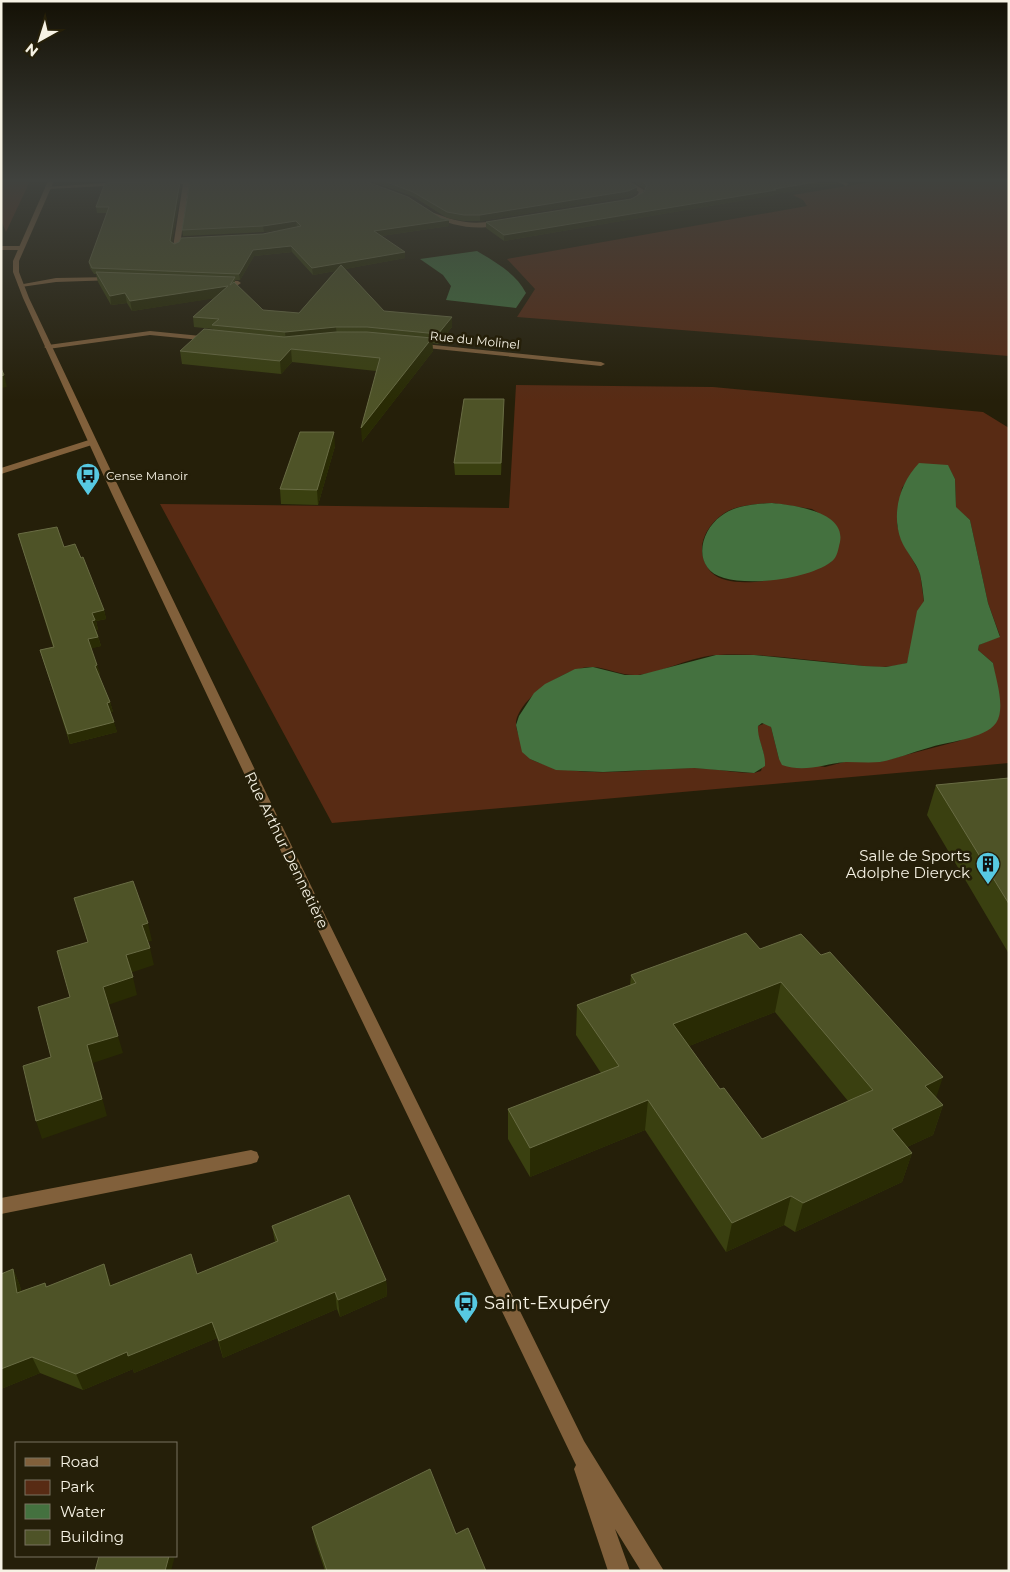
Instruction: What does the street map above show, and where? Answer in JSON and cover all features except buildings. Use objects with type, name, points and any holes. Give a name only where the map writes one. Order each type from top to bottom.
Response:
[{"type":"street","name":"Rue Arthur Dennetière","points":[[18,254],[15,267],[48,347],[319,917],[576,1448],[653,1571]]},
{"type":"street","points":[[21,285],[56,280],[120,279]]},
{"type":"street","points":[[209,282],[238,283]]},
{"type":"street","points":[[48,347],[150,333],[221,340]]},
{"type":"street","name":"Rue du Molinel","points":[[406,344],[601,364]]},
{"type":"street","points":[[1,471],[92,442]]},
{"type":"street","points":[[1,1206],[251,1157]]},
{"type":"street","name":"Rue Arthur Dennetière","points":[[576,1448],[619,1571]]},
{"type":"green space","points":[[533,254],[1009,254],[1009,356],[517,317],[535,289],[507,259]]},
{"type":"green space","points":[[516,385],[713,387],[983,412],[1009,428],[1009,763],[332,823],[160,504],[509,508]],"holes":[[[919,464],[948,466],[955,479],[956,508],[970,520],[988,603],[1000,636],[979,645],[978,650],[993,663],[1000,708],[996,722],[959,741],[879,762],[844,762],[825,767],[779,759],[771,727],[766,723],[758,726],[764,757],[761,771],[754,773],[693,768],[589,772],[549,766],[530,759],[516,728],[519,714],[534,694],[558,677],[571,671],[593,667],[638,675],[658,671],[698,658],[718,655],[779,657],[873,667],[907,663],[924,602],[920,573],[902,541],[897,525],[902,488]],[[772,503],[812,509],[833,522],[831,562],[806,572],[753,582],[737,582],[722,579],[712,573],[706,564],[702,547],[708,529],[721,515],[730,510]]]},
{"type":"water","points":[[453,254],[483,254],[511,274],[526,293],[516,308],[446,300],[451,286],[443,275],[420,259]]},
{"type":"water","points":[[919,463],[948,465],[955,479],[956,507],[970,520],[988,603],[1000,637],[979,645],[978,650],[993,663],[999,694],[999,717],[991,728],[974,736],[886,761],[846,762],[798,768],[782,765],[771,727],[762,723],[758,726],[758,731],[765,766],[754,773],[694,768],[603,772],[556,770],[530,759],[522,752],[516,725],[519,716],[534,693],[545,684],[575,669],[593,667],[625,675],[640,675],[716,655],[754,655],[886,667],[907,663],[917,611],[924,601],[920,574],[901,540],[898,530],[897,509],[902,489]]},
{"type":"water","points":[[772,503],[804,508],[816,512],[835,523],[840,532],[840,542],[835,558],[821,568],[808,573],[764,581],[724,578],[707,567],[703,559],[702,550],[704,540],[708,531],[721,516],[739,507]]},
{"type":"place","name":"Cense Manoir","points":[[88,496]]},
{"type":"place","name":"Salle de Sports Adolphe Dieryck","points":[[988,885]]},
{"type":"place","name":"Saint-Exupéry","points":[[466,1324]]}]
